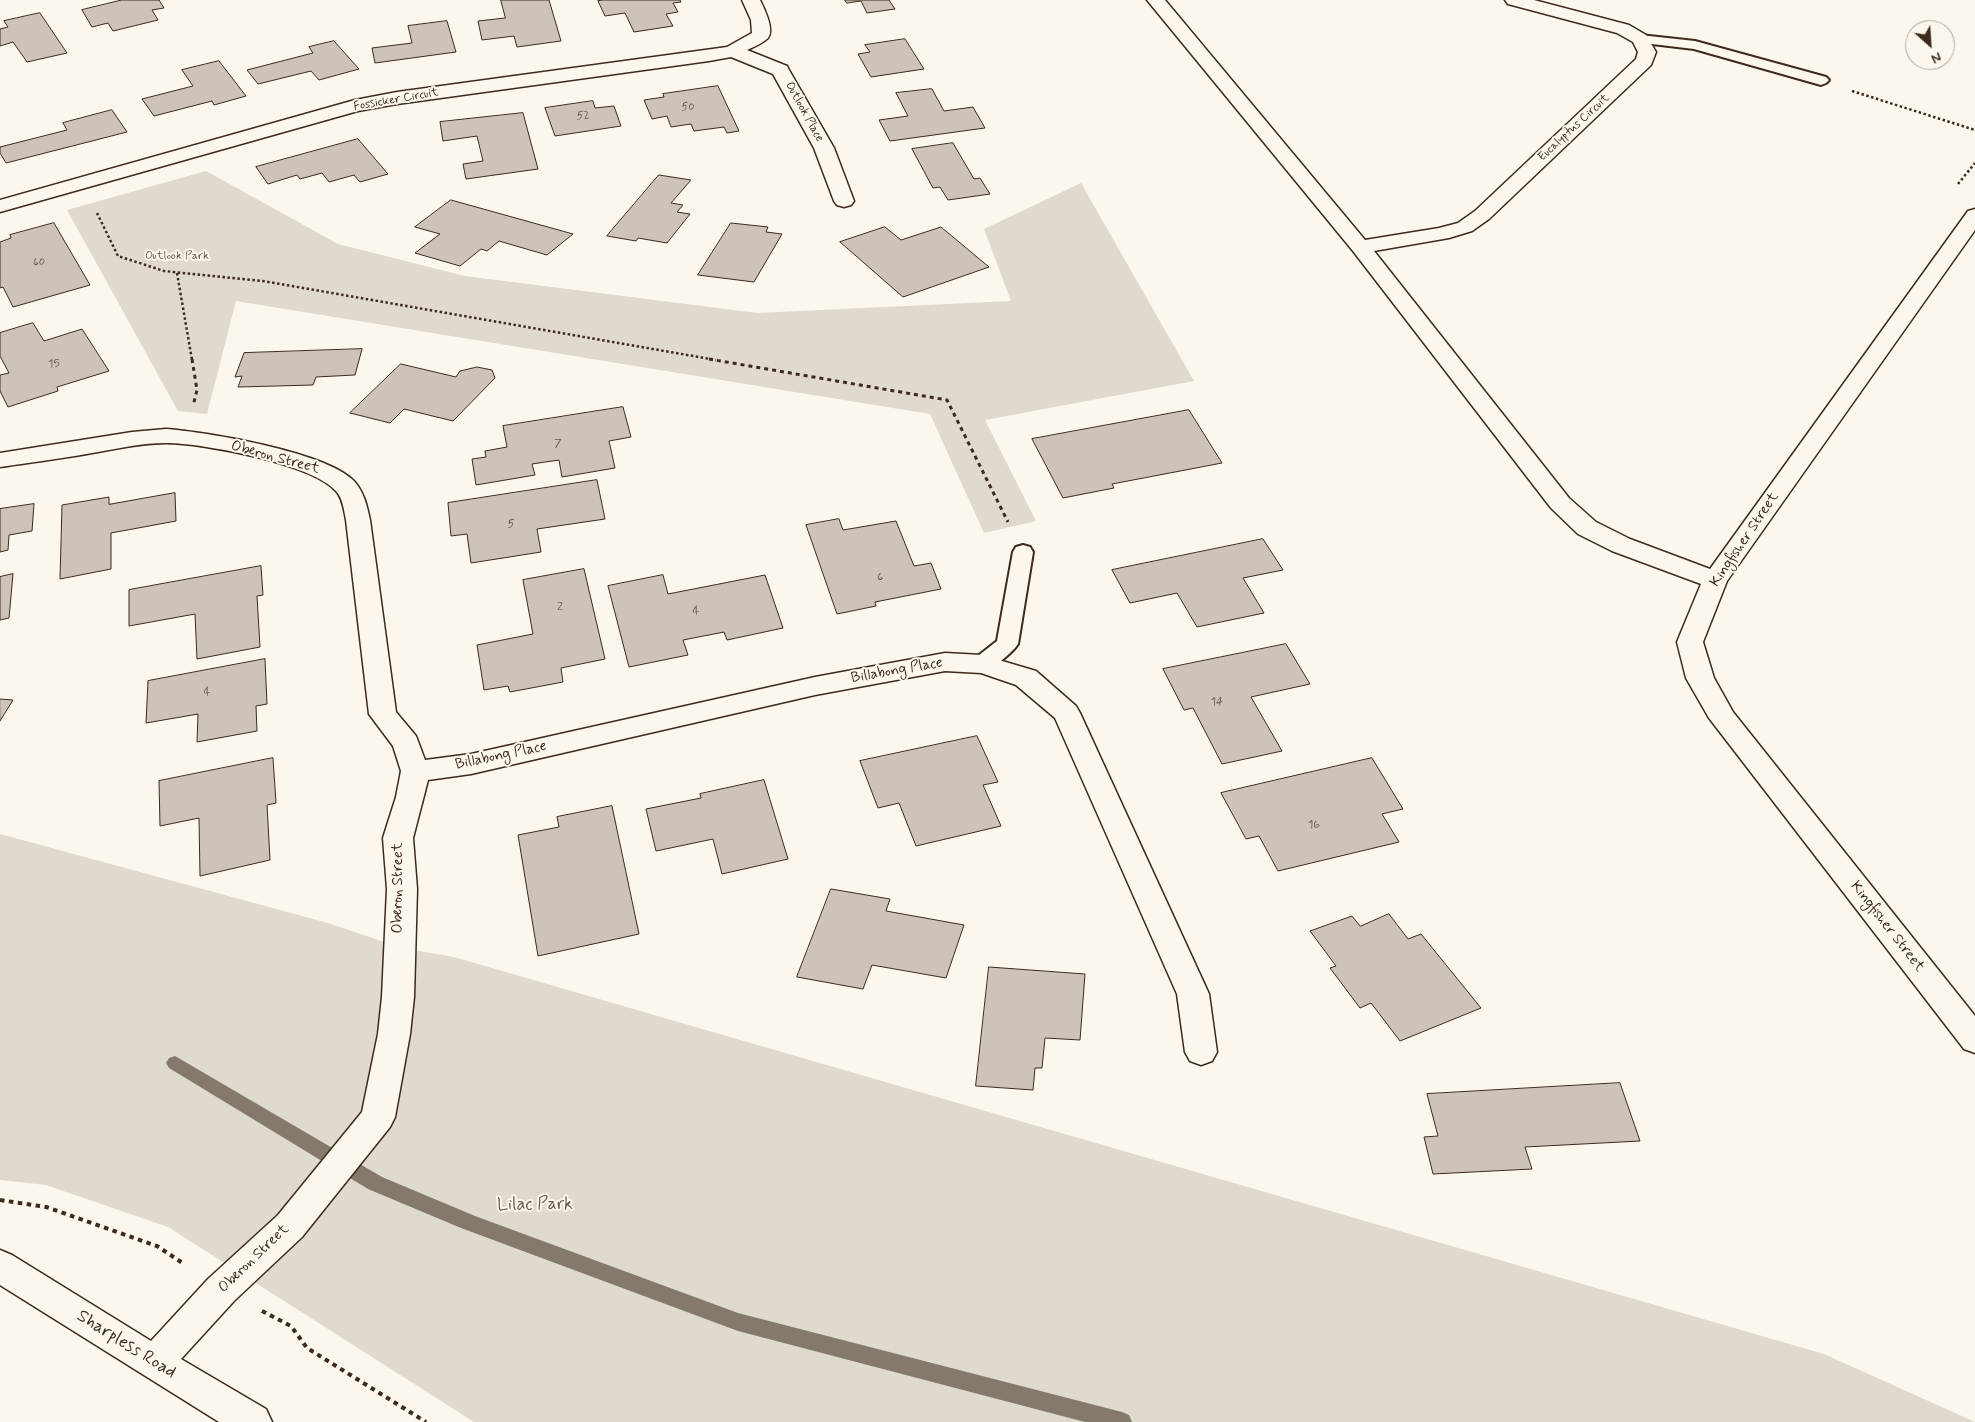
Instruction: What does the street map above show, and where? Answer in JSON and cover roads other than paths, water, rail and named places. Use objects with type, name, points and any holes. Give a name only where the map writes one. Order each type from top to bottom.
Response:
[{"type":"street","name":"Fossicker Circuit","points":[[0,206],[363,104],[709,56],[733,51],[760,35],[760,20],[751,0]]},
{"type":"street","points":[[1156,0],[1360,247],[1560,503],[1587,528],[1621,545],[1715,580]]},
{"type":"street","points":[[1514,0],[1623,29],[1640,40]]},
{"type":"street","name":"Eucalyptus Circuit","points":[[1360,247],[1442,234],[1465,227],[1471,223],[1645,61],[1648,52],[1640,40]]},
{"type":"street","name":"Outlook Place","points":[[733,51],[780,70],[824,148],[836,173],[844,201]]},
{"type":"street","name":"Kingfisher Street","points":[[1975,215],[1715,580],[1690,642],[1700,678],[1724,718],[1975,1040]]},
{"type":"street","name":"Oberon Street","points":[[0,460],[125,440],[167,436],[204,439],[308,465],[330,474],[345,486],[353,498],[358,520],[383,714],[406,743],[414,771],[410,797],[398,838],[402,889],[398,997],[394,1034],[378,1117],[290,1226],[221,1290],[154,1363]]},
{"type":"street","name":"Billabong Place","points":[[414,771],[471,764],[825,684],[945,662],[982,664],[1026,678],[1066,713],[1193,994],[1201,1052]]},
{"type":"street","name":"Sharpless Road","points":[[0,1266],[154,1363],[253,1422]]},
{"type":"lane","points":[[1640,40],[1695,45],[1821,80]]},
{"type":"lane","points":[[982,664],[1006,644],[1023,552]]},
{"type":"waterway","points":[[175,1063],[375,1183],[468,1222],[738,1322],[1122,1422]]},
{"type":"park label","name":"Outlook Park","points":[[177,256]]},
{"type":"park label","name":"Lilac Park","points":[[535,1205]]}]
